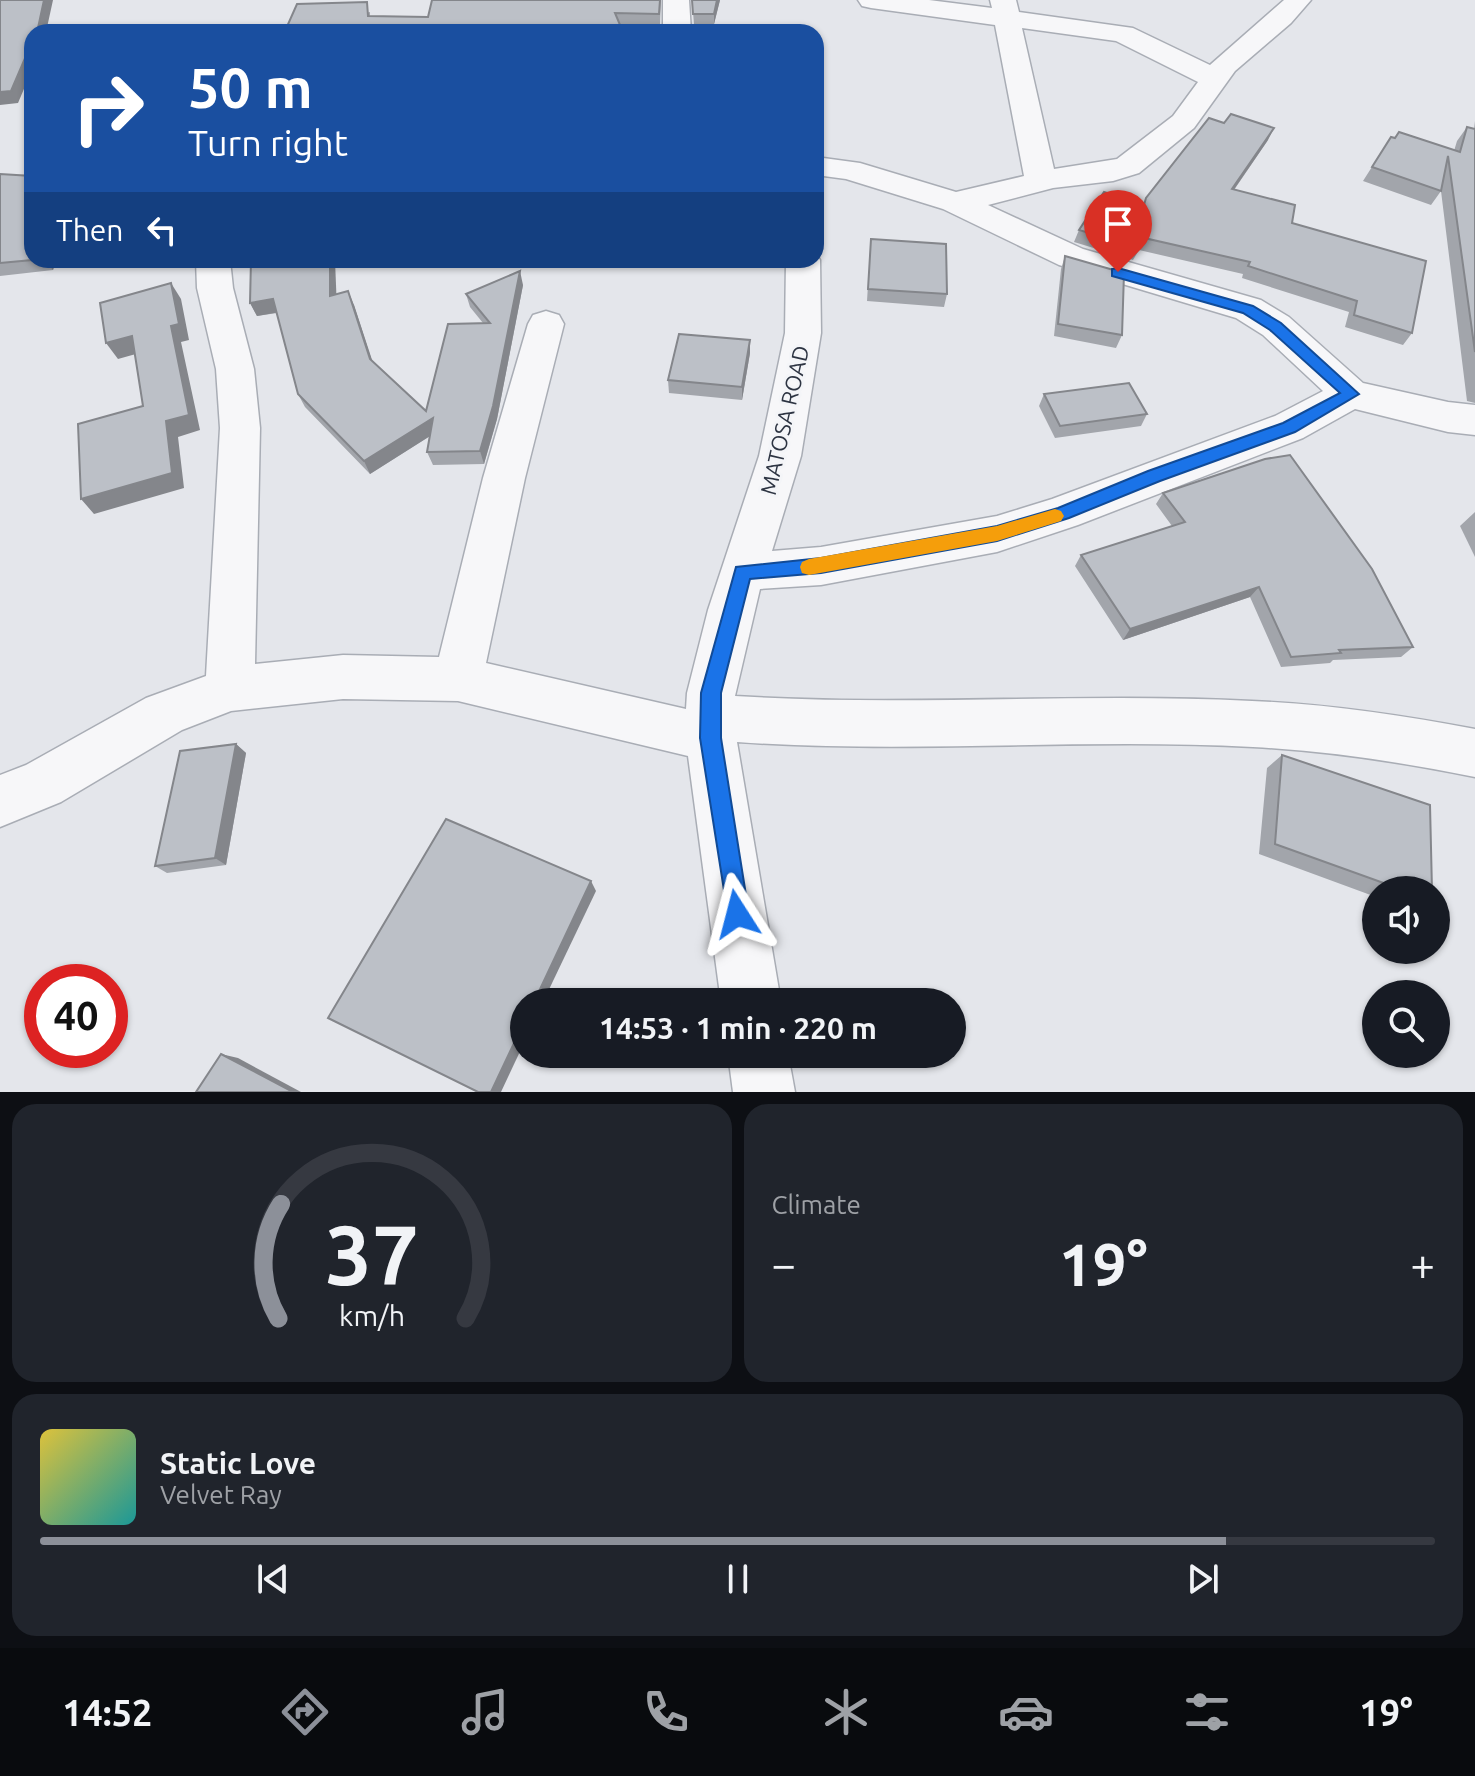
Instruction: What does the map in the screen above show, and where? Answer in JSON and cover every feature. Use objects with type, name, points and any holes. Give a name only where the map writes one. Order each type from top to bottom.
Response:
[{"type":"street","points":[[676,0],[677,24]]},
{"type":"street","points":[[871,0],[1005,10],[1123,34],[1213,78]]},
{"type":"street","points":[[955,202],[986,197],[1040,178],[1109,173],[1124,168],[1146,153],[1199,104],[1213,78],[1250,41],[1280,20],[1298,0]]},
{"type":"street","points":[[1005,10],[1040,178]]},
{"type":"street","points":[[824,167],[849,170],[955,202],[1071,257],[1178,291],[1248,309],[1276,326],[1351,394],[1448,417],[1475,420]]},
{"type":"street","points":[[214,268],[215,288],[235,369],[240,428],[230,689]]},
{"type":"street","name":"MATOSA ROAD","points":[[749,988],[711,728],[711,693],[783,440],[803,333],[803,268]]},
{"type":"street","points":[[458,679],[504,478],[546,324]]},
{"type":"street","points":[[743,572],[821,566],[997,534],[1063,513],[1289,427],[1351,394]]},
{"type":"street","points":[[0,801],[43,784],[164,714],[230,689],[343,677],[458,679],[711,728],[985,722],[1286,723],[1430,742],[1475,753]]},
{"type":"street","points":[[760,1068],[764,1092]]},
{"type":"building","points":[[0,0],[44,0],[39,24],[24,24],[24,61],[11,91],[0,92]]},
{"type":"building","points":[[432,0],[660,0],[659,14],[615,13],[620,24],[288,24],[297,4],[367,2],[368,16],[428,17]]},
{"type":"building","points":[[692,0],[717,0],[714,14],[693,14]]},
{"type":"building","points":[[1231,114],[1274,128],[1232,189],[1295,205],[1292,223],[1426,261],[1412,333],[1354,315],[1357,301],[1248,266],[1250,262],[1144,238],[1138,248],[1079,230],[1104,192],[1144,205],[1146,198],[1209,118],[1224,123]]},
{"type":"building","points":[[1467,127],[1475,129],[1475,352],[1448,156],[1441,191],[1372,167],[1391,137],[1395,138],[1399,132],[1460,152]]},
{"type":"building","points":[[0,174],[24,176],[24,261],[0,263]]},
{"type":"building","points":[[871,239],[946,244],[947,294],[868,289]]},
{"type":"building","points":[[1065,256],[1124,273],[1122,335],[1058,324]]},
{"type":"building","points":[[251,268],[330,268],[330,296],[348,291],[370,359],[426,411],[448,324],[490,323],[466,294],[520,271],[493,406],[480,451],[427,452],[433,418],[364,461],[298,394],[273,299],[250,303]]},
{"type":"building","points":[[171,283],[179,324],[171,326],[189,415],[166,421],[172,473],[81,499],[78,424],[143,406],[132,336],[106,343],[100,303]]},
{"type":"building","points":[[679,334],[750,340],[742,387],[668,380]]},
{"type":"building","points":[[1129,383],[1147,414],[1060,426],[1044,394]]},
{"type":"building","points":[[1290,455],[1372,569],[1413,647],[1339,650],[1341,653],[1291,657],[1259,587],[1130,629],[1081,555],[1185,522],[1163,493],[1265,459]]},
{"type":"building","points":[[236,744],[215,858],[155,866],[180,751]]},
{"type":"building","points":[[1282,755],[1430,805],[1432,876],[1364,876],[1275,844]]},
{"type":"building","points":[[446,819],[591,881],[541,988],[510,988],[510,1052],[491,1092],[478,1092],[328,1018]]},
{"type":"building","points":[[221,1054],[293,1092],[196,1092]]},
{"type":"slow traffic","points":[[809,567],[997,534],[1055,516]]},
{"type":"route","points":[[737,914],[711,738],[711,693],[743,572],[821,566],[997,534],[1063,513],[1239,443],[1289,427],[1351,394],[1314,364],[1276,326],[1248,309],[1206,300],[1118,272]]}]
